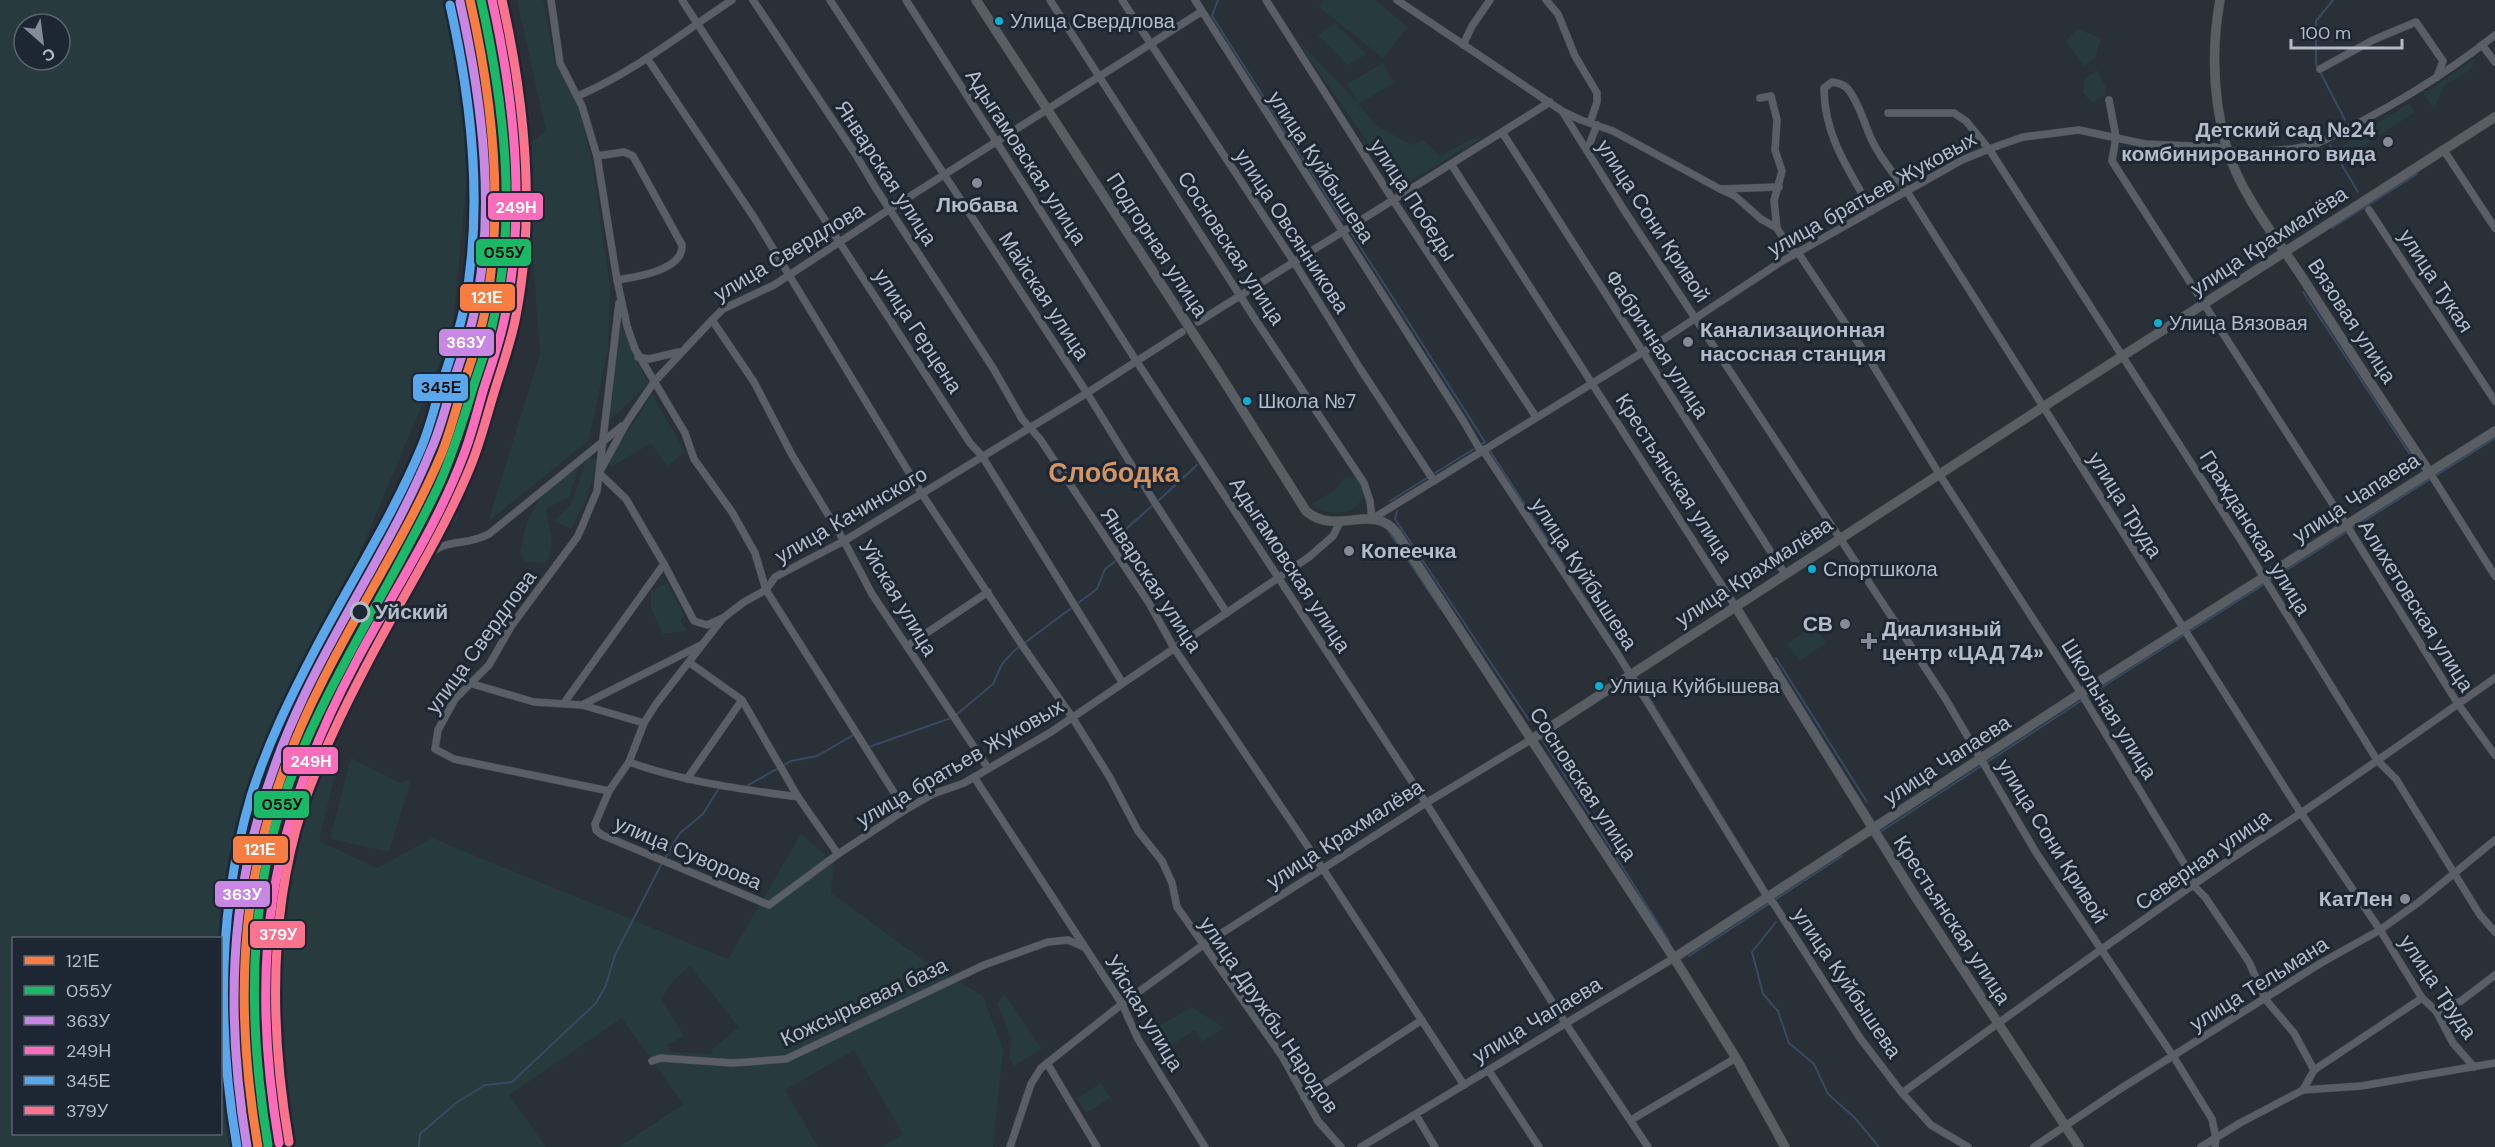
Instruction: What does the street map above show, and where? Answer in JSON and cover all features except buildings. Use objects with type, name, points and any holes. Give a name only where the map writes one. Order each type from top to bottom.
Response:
[{"type":"street","points":[[552,0],[560,63],[578,96],[597,156],[617,280],[627,326],[638,357],[686,433],[694,459],[732,512],[755,553],[766,590],[905,810]]},
{"type":"street","name":"улица Герцена","points":[[682,0],[970,443],[982,456],[1122,682]]},
{"type":"street","points":[[578,96],[647,58],[732,0]]},
{"type":"street","name":"Январская улица","points":[[753,0],[1030,427],[1149,603],[1174,648],[1323,869],[1464,1085]]},
{"type":"street","name":"Майская улица","points":[[830,0],[1088,393],[1227,613]]},
{"type":"street","name":"Адыгамовская улица","points":[[906,0],[1137,362],[1648,1147]]},
{"type":"street","name":"Подгорная улица","points":[[976,0],[1306,511],[1322,521],[1340,522]]},
{"type":"street","name":"Сосновская улица","points":[[1050,0],[1240,296],[1364,483],[1370,501],[1372,519],[1388,524],[1396,532],[1674,958],[1736,1058],[1785,1147]]},
{"type":"street","name":"улица Овсянникова","points":[[1122,0],[1434,481]]},
{"type":"street","name":"улица Куйбышева","points":[[1195,0],[1479,448],[1483,450],[1629,674],[1768,898],[1860,1038],[1902,1093],[1931,1125],[1968,1147]]},
{"type":"street","name":"улица Победы","points":[[1266,0],[1393,200],[1536,417]]},
{"type":"street","points":[[1397,0],[1562,111]]},
{"type":"street","points":[[1463,45],[1472,26],[1490,0]]},
{"type":"street","points":[[1546,0],[1558,14],[1575,56],[1597,93],[1594,124],[1587,150]]},
{"type":"street","name":"Вязовая улица","points":[[2220,0],[2215,35],[2214,70],[2221,123],[2228,150],[2246,189],[2495,576]]},
{"type":"street","name":"улица Свердлова","points":[[435,748],[442,719],[455,699],[489,665],[512,625],[578,536],[597,492],[599,473],[627,422],[654,382],[723,309],[774,285],[1201,12]]},
{"type":"street","points":[[2320,69],[2373,40],[2416,22],[2443,61]]},
{"type":"street","name":"улица братьев Жуковых","points":[[1372,519],[1661,341],[1779,263],[1962,160],[2023,137],[2079,130],[2145,144],[2216,147],[2240,153],[2292,150],[2314,145],[2437,77],[2461,62],[2495,35]]},
{"type":"street","points":[[2482,45],[2495,62]]},
{"type":"street","name":"улица Дружбы Народов","points":[[647,58],[755,219],[922,494],[1109,776],[1138,831],[1162,861],[1172,882],[1177,907],[1282,1056],[1318,1121],[1341,1147]]},
{"type":"street","points":[[2443,61],[2461,62]]},
{"type":"street","points":[[2437,77],[2443,61]]},
{"type":"street","name":"улица Труда","points":[[1872,211],[1832,137],[1824,110],[1824,88],[1832,82],[1843,85],[1849,90],[1862,112],[1871,137],[2301,813],[2380,930],[2422,998],[2436,1011],[2453,1043],[2474,1067]]},
{"type":"street","name":"Школьная улица","points":[[1760,98],[1771,96],[1775,113],[1775,150],[1782,171],[1774,201],[1777,228],[1789,248],[1798,254],[1871,362],[1939,474],[2081,693],[2188,870],[2194,886],[2205,897],[2249,962],[2266,1000],[2294,1033],[2314,1070]]},
{"type":"street","name":"Алихетовская улица","points":[[2109,100],[2116,137],[2112,161],[2458,704],[2495,755]]},
{"type":"street","points":[[1198,322],[1550,102]]},
{"type":"street","name":"Школьная улица","points":[[1562,111],[1613,131],[1735,196],[1761,219],[1777,228]]},
{"type":"street","name":"улица Сони Кривой","points":[[1562,111],[1839,539],[1945,698],[2037,854],[2174,1056],[2212,1119],[2216,1138]]},
{"type":"street","name":"Гражданская улица","points":[[1888,112],[1954,113],[1966,121],[1989,149],[2123,356],[2378,760],[2396,779],[2480,915],[2495,932]]},
{"type":"street","name":"улица Крахмалёва","points":[[1044,1066],[1122,1004],[1203,945],[1426,803],[1532,739],[2043,406],[2495,117]]},
{"type":"street","name":"Фабричная улица","points":[[1502,132],[1785,574]]},
{"type":"street","points":[[2443,149],[2495,228]]},
{"type":"street","points":[[597,156],[624,152],[633,156],[682,245],[681,256],[675,262],[648,274],[617,280]]},
{"type":"street","name":"Крестьянская улица","points":[[1451,164],[1736,606],[1873,830],[2079,1147]]},
{"type":"street","points":[[1720,189],[1779,187]]},
{"type":"street","name":"улица Тукая","points":[[2369,210],[2495,401]]},
{"type":"street","points":[[1789,248],[1810,247]]},
{"type":"street","points":[[617,280],[619,309],[599,473],[626,499],[694,621],[706,625],[723,618]]},
{"type":"street","name":"Уйская улица","points":[[712,320],[754,382],[792,454],[844,541],[872,594],[988,768]]},
{"type":"street","name":"улица Качинского","points":[[596,830],[595,824],[609,791],[629,762],[644,723],[656,704],[723,618],[744,602],[766,590],[775,577],[844,541],[1088,393],[1182,332]]},
{"type":"street","points":[[638,357],[649,359],[666,357],[683,351]]},
{"type":"street","points":[[383,592],[391,583],[405,575],[433,551],[444,545],[474,542],[489,534],[627,422]]},
{"type":"street","name":"улица Чапаева","points":[[1361,1147],[1674,958],[2081,693],[2264,579],[2495,430]]},
{"type":"street","points":[[1340,522],[1372,519]]},
{"type":"street","name":"улица братьев Жуковых","points":[[769,905],[838,854],[905,810],[933,794],[964,783],[1037,741],[1309,557],[1333,536],[1340,522]]},
{"type":"street","points":[[564,703],[664,564]]},
{"type":"street","points":[[907,646],[988,592]]},
{"type":"street","points":[[582,705],[703,644]]},
{"type":"street","points":[[690,663],[742,700],[798,797],[838,854]]},
{"type":"street","name":"Северная улица","points":[[1902,1093],[2028,1000],[2495,678]]},
{"type":"street","points":[[470,683],[534,702],[582,705],[644,723]]},
{"type":"street","points":[[687,779],[742,700]]},
{"type":"street","name":"улица Суворова","points":[[435,748],[454,759],[609,791]]},
{"type":"street","points":[[629,762],[658,772],[720,786],[798,797]]},
{"type":"street","name":"Уйская улица","points":[[974,777],[1122,1004],[1138,1040],[1205,1147]]},
{"type":"street","name":"улица Суворова","points":[[596,830],[602,835],[769,905]]},
{"type":"street","name":"улица Тельмана","points":[[2034,1147],[2321,963],[2380,930],[2419,902],[2495,840]]},
{"type":"street","name":"Кожсырьевая база","points":[[652,1061],[660,1058],[751,1063],[786,1059],[984,965],[1048,942],[1068,940],[1084,947]]},
{"type":"street","points":[[2436,1011],[2461,1001],[2495,975]]},
{"type":"street","points":[[2303,1090],[2314,1070],[2422,998]]},
{"type":"street","points":[[1304,1097],[1422,1020]]},
{"type":"street","points":[[1631,1120],[1736,1058]]},
{"type":"street","points":[[2201,1147],[2303,1090],[2361,1086],[2495,1063]]},
{"type":"street","points":[[1010,1147],[1031,1084],[1044,1066],[1097,1147]]},
{"type":"street","points":[[1489,1071],[1539,1147]]},
{"type":"street","points":[[1909,1101],[1914,1084]]},
{"type":"street","points":[[1416,1115],[1435,1147]]},
{"type":"street","points":[[2215,1147],[2216,1138]]},
{"type":"green space","points":[[0,0],[442,0],[472,124],[452,334],[360,552],[267,752],[226,894],[222,960],[222,937],[12,937],[12,1135],[222,1135],[222,1075],[237,1147],[0,1147]]},
{"type":"green space","points":[[517,0],[543,0],[555,63],[579,109],[592,162],[610,286],[608,348],[589,440],[488,522],[540,354],[525,146],[546,131]]},
{"type":"green space","points":[[1324,0],[1375,0],[1408,27],[1383,58],[1319,7]]},
{"type":"green space","points":[[1335,23],[1366,54],[1348,65],[1318,35]]},
{"type":"green space","points":[[2077,29],[2101,38],[2095,58],[2084,66],[2066,41]]},
{"type":"green space","points":[[1293,35],[1357,102],[1347,84],[1383,63],[1394,83],[1358,104],[1377,126],[1412,145],[1423,140],[1440,156],[1477,136],[1481,139],[1399,187]]},
{"type":"green space","points":[[2476,58],[2471,69],[2444,86],[2434,109],[2424,94]]},
{"type":"green space","points":[[2097,70],[2105,85],[2105,94],[2092,103],[2083,93],[2085,79]]},
{"type":"green space","points":[[2409,103],[2415,112],[2348,156],[2342,146]]},
{"type":"green space","points":[[620,322],[648,384],[610,420]]},
{"type":"green space","points":[[652,394],[685,452],[667,466],[651,443],[611,467],[609,461]]},
{"type":"green space","points":[[587,457],[597,460],[595,469],[584,504],[571,529],[554,521],[572,503]]},
{"type":"green space","points":[[580,463],[569,497],[549,507],[546,511],[552,541],[549,559],[544,563],[525,562],[520,553],[526,525],[538,500]]},
{"type":"green space","points":[[1346,476],[1359,480],[1364,489],[1358,505],[1352,510],[1327,512],[1312,504],[1335,490]]},
{"type":"green space","points":[[448,499],[459,501],[457,520],[447,529],[432,520],[436,503]]},
{"type":"green space","points":[[667,583],[684,616],[680,620],[687,631],[663,634],[651,608],[651,591]]},
{"type":"green space","points":[[1814,625],[1826,643],[1800,661],[1787,644]]},
{"type":"green space","points":[[316,731],[341,750],[319,841],[377,868],[432,838],[728,959],[801,834],[834,862],[831,893],[923,960],[983,996],[1003,1050],[993,1147],[881,1147],[903,1134],[854,1050],[785,1090],[818,1147],[619,1147],[683,1104],[622,1018],[509,1095],[546,1147],[264,1147],[253,988],[264,904],[283,817]],"holes":[[[690,966],[739,1027],[711,1050],[713,1054],[671,1052],[667,1045],[684,1036],[661,999],[674,980]]]},
{"type":"green space","points":[[351,758],[400,783],[411,779],[389,852],[330,839]]},
{"type":"green space","points":[[1004,994],[1042,1049],[1014,1066],[1009,1057],[1011,1037],[997,1004]]},
{"type":"green space","points":[[1192,1007],[1224,1028],[1202,1042],[1195,1030],[1157,1054],[1145,1034]]},
{"type":"green space","points":[[1101,1083],[1110,1098],[1086,1113],[1077,1099]]},
{"type":"waterway","points":[[1218,0],[1212,16],[1342,220]]},
{"type":"waterway","points":[[2333,0],[2316,21],[2316,64],[2345,120]]},
{"type":"waterway","points":[[2330,145],[2358,192]]},
{"type":"waterway","points":[[2332,228],[2417,174]]},
{"type":"waterway","points":[[1352,234],[1485,442],[1390,501]]},
{"type":"waterway","points":[[2303,292],[2417,465]]},
{"type":"waterway","points":[[1880,832],[2113,680],[2495,438]]},
{"type":"waterway","points":[[1490,451],[1591,607]]},
{"type":"waterway","points":[[1158,501],[1197,465]]},
{"type":"waterway","points":[[1118,552],[1117,537],[1153,505]]},
{"type":"waterway","points":[[1397,511],[1395,519],[1529,720]]},
{"type":"waterway","points":[[1388,530],[1440,608]]},
{"type":"waterway","points":[[956,715],[993,684],[1002,664],[1015,650],[1097,589],[1105,569],[1117,560]]},
{"type":"waterway","points":[[1776,658],[1867,802]]},
{"type":"waterway","points":[[1637,678],[1765,887]]},
{"type":"waterway","points":[[866,748],[951,718]]},
{"type":"waterway","points":[[745,787],[791,761],[817,756],[855,734]]},
{"type":"waterway","points":[[1542,739],[1669,941]]},
{"type":"waterway","points":[[665,858],[680,833],[703,814],[719,788]]},
{"type":"waterway","points":[[1689,956],[1842,856]]},
{"type":"waterway","points":[[419,1147],[420,1134],[456,1103],[485,1085],[512,1082],[596,1003],[606,985],[615,955],[662,863]]},
{"type":"waterway","points":[[1776,922],[1752,952],[1763,994],[1778,1011],[1789,1043],[1814,1064],[1828,1094],[1855,1118],[1879,1147]]},
{"type":"transit line","name":"121Е","points":[[258,1147],[249,1085],[245,1025],[245,967],[249,910],[259,854],[274,798],[295,741],[321,684],[413,514],[441,455],[485,311],[494,233],[494,155],[485,77],[470,0]]},
{"type":"transit line","name":"055У","points":[[268,1145],[257,1059],[254,971],[262,885],[271,842],[283,800],[316,719],[419,526],[443,475],[489,340],[501,282],[505,242],[505,161],[496,79],[481,0]]},
{"type":"transit line","name":"249Н","points":[[279,1143],[270,1077],[266,1014],[267,954],[273,895],[285,838],[303,780],[326,722],[356,662],[441,508],[453,481],[470,438],[505,316],[515,237],[515,157],[507,78],[492,0]]},
{"type":"transit line","name":"379У","points":[[289,1142],[278,1058],[276,974],[283,891],[302,809],[322,757],[346,705],[447,518],[471,465],[509,346],[516,316],[525,237],[525,157],[517,78],[502,0]]},
{"type":"transit line","name":"363У","points":[[247,1147],[239,1087],[234,972],[239,917],[248,861],[261,807],[280,752],[304,696],[402,513],[435,442],[473,318],[484,240],[484,160],[475,80],[460,2]]},
{"type":"transit line","name":"345Е","points":[[237,1147],[226,1059],[224,971],[226,927],[232,883],[251,796],[272,739],[298,684],[411,472],[428,429],[464,308],[473,232],[473,156],[464,80],[450,5]]},
{"type":"place","name":"Улица Свердлова","points":[[999,21]]},
{"type":"place","name":"Детский сад №24 комбинированного вида","points":[[2388,142]]},
{"type":"place","name":"Любава","points":[[977,183]]},
{"type":"place","name":"Улица Вязовая","points":[[2158,323]]},
{"type":"place","name":"Канализационная насосная станция","points":[[1688,342]]},
{"type":"place","name":"Школа №7","points":[[1247,401]]},
{"type":"place","name":"Копеечка","points":[[1349,551]]},
{"type":"place","name":"Спортшкола","points":[[1812,569]]},
{"type":"place","name":"Уйский","points":[[360,612]]},
{"type":"place","name":"СВ","points":[[1845,624]]},
{"type":"place","name":"Диализный центр «ЦАД 74»","points":[[1869,641]]},
{"type":"place","name":"Улица Куйбышева","points":[[1599,686]]},
{"type":"place","name":"КатЛен","points":[[2405,899]]},
{"type":"district","name":"Слободка","points":[[1114,473]]}]
